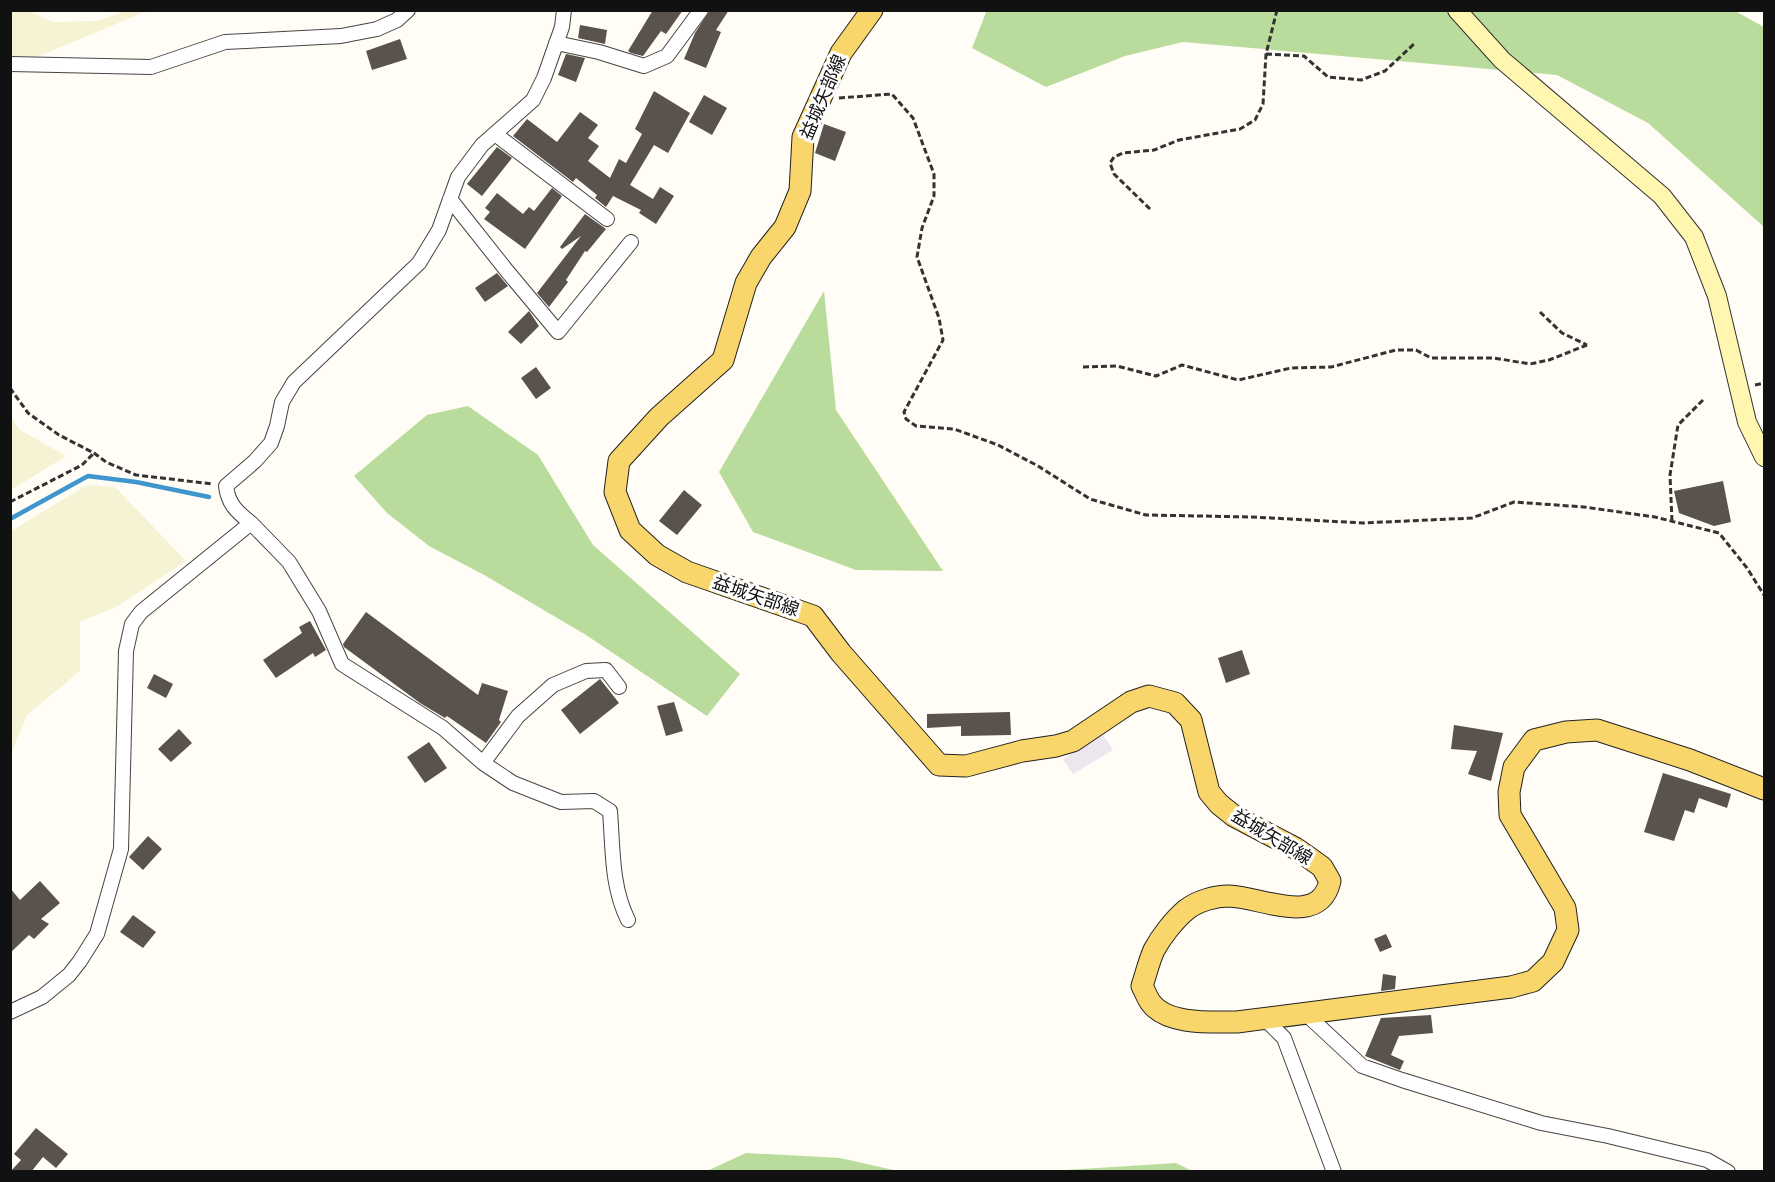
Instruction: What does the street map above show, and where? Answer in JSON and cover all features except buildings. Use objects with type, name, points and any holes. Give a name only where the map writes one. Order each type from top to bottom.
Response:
[{"type":"main road","name":"益城矢部線","points":[[872,10],[841,52],[803,137],[800,191],[784,226],[761,257],[746,283],[723,360],[659,417],[619,461],[615,492],[630,530],[657,555],[687,572],[813,616],[841,654],[939,765],[966,766],[1022,751],[1073,741],[1131,702],[1149,696],[1175,703],[1191,720],[1209,792],[1219,804],[1234,816],[1295,848],[1322,867],[1330,880],[1327,892],[1319,902],[1301,908],[1229,896],[1208,899],[1187,910],[1154,950],[1142,986],[1151,1004],[1170,1017],[1204,1022],[1266,1020],[1511,987],[1533,981],[1552,962],[1568,930],[1565,908],[1510,814],[1509,792],[1514,767],[1534,740],[1566,732],[1597,730],[1690,760],[1764,789]]},
{"type":"street","points":[[10,64],[151,67],[225,42],[341,36],[376,29],[398,20],[408,10]]},
{"type":"street","points":[[564,10],[544,78],[533,100],[482,145],[458,177],[440,230],[419,263],[294,382],[282,402],[271,443],[255,461],[226,486],[227,497],[235,510],[289,562],[319,611],[342,664],[442,728],[483,763],[513,783],[561,802],[594,801],[609,811],[615,878],[620,905],[628,920]]},
{"type":"street","points":[[556,43],[599,52],[644,66],[667,56],[701,10]]},
{"type":"street","points":[[1457,10],[1502,60],[1662,196],[1694,237],[1717,296],[1748,422],[1764,457]]},
{"type":"street","points":[[495,134],[607,219]]},
{"type":"street","points":[[450,199],[558,332],[631,242]]},
{"type":"street","points":[[11,1012],[42,997],[69,975],[97,934],[121,849],[126,651],[132,624],[141,612],[251,523]]},
{"type":"street","points":[[483,763],[518,716],[553,685],[586,670],[606,670],[619,687]]},
{"type":"street","points":[[1306,1014],[1362,1066],[1541,1123],[1608,1136],[1707,1160],[1728,1172]]},
{"type":"street","points":[[1266,1020],[1284,1038],[1334,1172]]},
{"type":"path","points":[[1150,208],[1114,174],[1110,163],[1114,157],[1123,153],[1154,150],[1179,140],[1240,129],[1255,120],[1263,104],[1266,54],[1277,10]]},
{"type":"path","points":[[1266,54],[1304,56],[1328,78],[1361,80],[1385,71],[1415,43]]},
{"type":"path","points":[[820,100],[892,94],[913,118],[934,174],[934,196],[922,228],[917,257],[939,318],[944,340],[904,412],[906,419],[916,426],[954,429],[998,445],[1038,466],[1090,499],[1146,515],[1253,517],[1363,523],[1472,518],[1514,502],[1584,507],[1655,517],[1719,533],[1747,567],[1764,595]]},
{"type":"path","points":[[1083,367],[1117,366],[1156,376],[1182,365],[1238,380],[1291,368],[1331,368],[1396,350],[1416,350],[1431,358],[1494,358],[1530,364],[1549,360],[1587,345],[1562,333],[1540,312]]},
{"type":"path","points":[[10,388],[28,413],[59,435],[94,453],[105,462],[136,475],[226,486]]},
{"type":"path","points":[[1672,521],[1670,476],[1678,425],[1704,399]]},
{"type":"path","points":[[10,502],[82,465],[94,453]]},
{"type":"shaded area","points":[[11,10],[30,11],[52,22],[97,21],[125,11],[147,11],[37,57],[11,56]]},
{"type":"shaded area","points":[[10,415],[19,429],[66,456],[11,490]]},
{"type":"shaded area","points":[[87,485],[115,487],[186,561],[118,606],[80,622],[80,671],[27,715],[11,754],[11,531]]},
{"type":"shaded area","points":[[1103,735],[1113,750],[1073,774],[1063,759]]},
{"type":"green space","points":[[987,10],[1735,11],[1764,27],[1764,227],[1648,123],[1557,75],[1183,42],[1125,56],[1046,87],[972,48]]},
{"type":"green space","points":[[824,291],[836,410],[943,571],[856,570],[753,532],[719,472]]},
{"type":"green space","points":[[468,406],[538,455],[593,545],[740,674],[707,716],[586,635],[486,576],[429,546],[387,513],[354,476],[427,415]]},
{"type":"green space","points":[[746,1153],[840,1158],[898,1171],[707,1171]]},
{"type":"green space","points":[[1176,1163],[1192,1171],[1050,1171]]},
{"type":"waterway","points":[[10,519],[88,476],[136,482],[209,497]]}]
